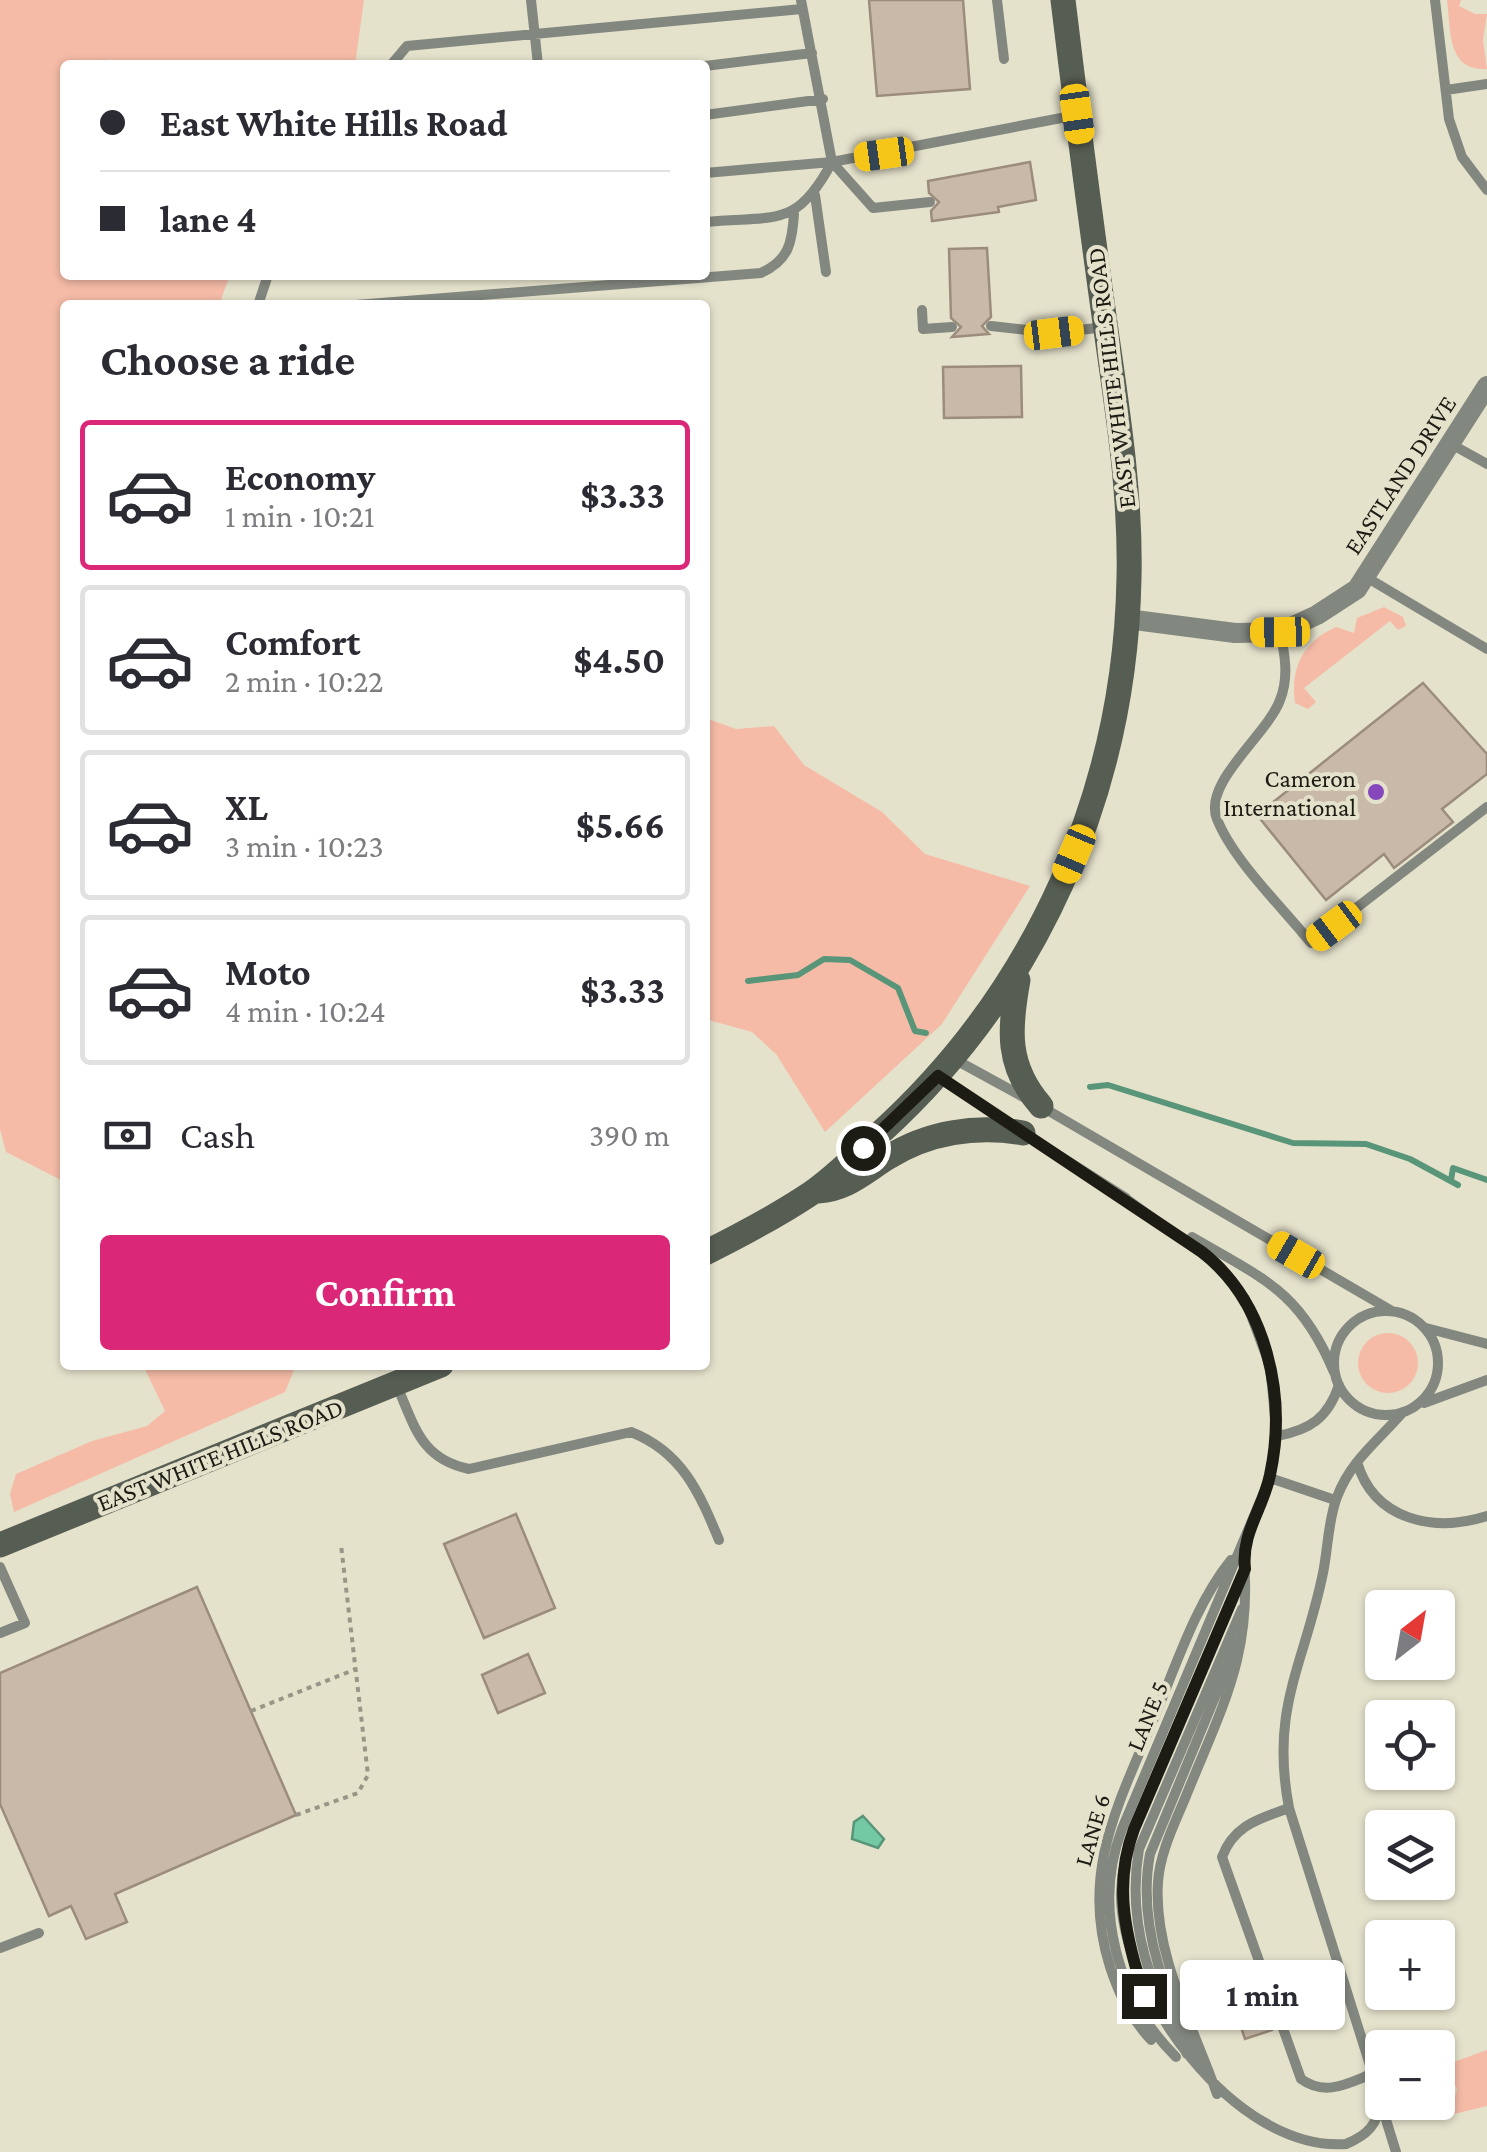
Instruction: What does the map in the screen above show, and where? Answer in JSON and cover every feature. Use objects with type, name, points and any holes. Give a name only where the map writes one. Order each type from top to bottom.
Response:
[{"type":"main road","name":"EAST WHITE HILLS ROAD","points":[[710,1250],[814,1192],[946,1068],[1020,967],[1074,854],[1104,770],[1120,695],[1127,619],[1126,490],[1062,0]]},
{"type":"main road","points":[[1020,967],[1010,1041],[1018,1074],[1041,1106]]},
{"type":"main road","points":[[814,1192],[841,1189],[926,1138],[968,1130],[1023,1133]]},
{"type":"main road","name":"EAST WHITE HILLS ROAD","points":[[0,1545],[428,1370]]},
{"type":"street","name":"EASTLAND DRIVE","points":[[1127,619],[1235,632],[1280,632],[1317,616],[1357,588],[1487,386]]},
{"type":"lane","points":[[532,0],[538,60]]},
{"type":"lane","points":[[997,0],[1004,58]]},
{"type":"lane","points":[[1434,0],[1446,90],[1462,157],[1487,190]]},
{"type":"lane","points":[[395,60],[407,46],[802,4],[832,162],[873,208],[930,202]]},
{"type":"lane","points":[[710,65],[812,54]]},
{"type":"lane","points":[[1446,90],[1487,84]]},
{"type":"lane","points":[[710,114],[823,99]]},
{"type":"lane","points":[[710,174],[832,162],[1077,114]]},
{"type":"lane","points":[[710,222],[794,214],[814,195],[832,162]]},
{"type":"lane","points":[[814,195],[826,272]]},
{"type":"lane","points":[[710,277],[762,273],[782,264],[792,241],[794,214]]},
{"type":"lane","points":[[561,280],[562,288]]},
{"type":"lane","points":[[417,300],[669,280]]},
{"type":"lane","points":[[922,310],[923,328],[952,327]]},
{"type":"lane","points":[[991,326],[1054,333],[1106,327]]},
{"type":"lane","points":[[1450,443],[1487,464]]},
{"type":"lane","points":[[1365,576],[1487,649]]},
{"type":"lane","points":[[1280,632],[1285,655],[1282,698],[1272,718],[1228,772],[1217,794],[1214,815],[1226,836],[1311,943],[1487,807]]},
{"type":"lane","points":[[946,1068],[1041,1106],[1426,1328],[1487,1344]]},
{"type":"lane","points":[[946,1068],[1023,1133],[1290,1298],[1319,1336],[1347,1398],[1373,1413],[1403,1412]]},
{"type":"lane","points":[[1121,1195],[1218,1265],[1244,1299],[1270,1366],[1277,1436],[1270,1478],[1242,1546],[1202,1683],[1160,1862],[1160,1927],[1150,1994],[1166,2036],[1242,2125]]},
{"type":"lane","points":[[1334,1372],[1340,1338],[1350,1325],[1364,1315],[1392,1310]]},
{"type":"lane","points":[[1418,1405],[1437,1378],[1439,1360],[1426,1328]]},
{"type":"lane","points":[[1365,2045],[1289,1808],[1282,1763],[1284,1712],[1323,1576],[1335,1500],[1362,1450],[1403,1412],[1487,1380]]},
{"type":"lane","points":[[396,1383],[427,1448],[442,1463],[468,1468],[631,1432],[653,1440],[679,1461],[719,1540]]},
{"type":"lane","points":[[1277,1436],[1314,1424],[1334,1401],[1339,1385]]},
{"type":"lane","points":[[1356,1462],[1373,1498],[1394,1511],[1448,1525],[1487,1516]]},
{"type":"lane","points":[[1270,1478],[1335,1500]]},
{"type":"lane","points":[[1202,1683],[1245,1626],[1242,1546]]},
{"type":"lane","points":[[0,1567],[25,1623],[0,1634]]},
{"type":"lane","points":[[1220,2100],[1160,2049],[1134,1915],[1138,1849],[1245,1569]]},
{"type":"lane","points":[[1202,1683],[1246,1600]]},
{"type":"lane","name":"LANE 5","points":[[1150,1994],[1110,1924],[1110,1876],[1116,1845],[1202,1683]]},
{"type":"lane","points":[[1289,1808],[1241,1828],[1228,1841],[1222,1858],[1301,2078],[1313,2088],[1329,2090],[1365,2076]]},
{"type":"lane","points":[[0,1948],[39,1933]]},
{"type":"lane","points":[[1150,1994],[1220,2100]]},
{"type":"lane","points":[[1300,2152],[1320,2152],[1366,2135],[1377,2120]]},
{"type":"lane","points":[[1387,2120],[1396,2152]]},
{"type":"path","points":[[296,1815],[340,1803],[358,1793],[365,1782],[368,1762],[341,1545]]},
{"type":"path","points":[[251,1711],[356,1669]]},
{"type":"shaded area","points":[[0,0],[364,0],[356,60],[110,57],[111,60],[60,60],[60,280],[228,280],[221,300],[60,300],[60,1179],[6,1152],[0,1129]]},
{"type":"shaded area","points":[[1447,0],[1461,0],[1459,6],[1475,14],[1487,14],[1483,40],[1487,69],[1474,68],[1458,56],[1451,36]]},
{"type":"shaded area","points":[[1384,607],[1403,617],[1406,626],[1398,630],[1390,621],[1304,688],[1316,702],[1308,709],[1295,703],[1297,667],[1315,640],[1336,627],[1354,633],[1357,618]]},
{"type":"shaded area","points":[[710,720],[736,729],[774,726],[804,765],[882,812],[925,854],[1030,886],[942,1024],[825,1132],[776,1054],[752,1032],[710,1020]]},
{"type":"shaded area","points":[[1388,1333],[1409,1342],[1418,1363],[1409,1384],[1388,1393],[1367,1384],[1358,1363],[1367,1342]]},
{"type":"shaded area","points":[[145,1370],[294,1370],[285,1392],[14,1512],[10,1494],[16,1474],[92,1441],[147,1426],[165,1411]]},
{"type":"shaded area","points":[[863,1816],[884,1839],[878,1848],[852,1839],[854,1822]]},
{"type":"shaded area","points":[[1487,2050],[1487,2106],[1455,2114],[1455,2061]]},
{"type":"building","points":[[869,0],[963,0],[970,89],[877,96]]},
{"type":"building","points":[[1030,162],[1036,200],[998,207],[999,212],[932,221],[931,211],[939,202],[929,193],[928,181]]},
{"type":"building","points":[[987,248],[991,317],[982,326],[989,334],[952,337],[961,327],[951,318],[949,249]]},
{"type":"building","points":[[1021,366],[1022,417],[944,418],[943,367]]},
{"type":"building","name":"Cameron International","points":[[1423,683],[1487,754],[1487,774],[1442,809],[1453,822],[1394,868],[1384,854],[1326,900],[1257,815]]},
{"type":"building","points":[[516,1514],[555,1608],[484,1638],[444,1544]]},
{"type":"building","points":[[197,1587],[296,1815],[115,1894],[127,1922],[86,1939],[71,1906],[49,1916],[0,1804],[0,1673]]},
{"type":"building","points":[[528,1654],[545,1693],[498,1713],[482,1675]]},
{"type":"building","points":[[1261,1995],[1272,2030],[1245,2039],[1233,2003]]},
{"type":"waterway","points":[[748,981],[798,975],[824,959],[850,960],[898,988],[915,1031],[926,1033]]},
{"type":"waterway","points":[[1090,1087],[1108,1085],[1293,1143],[1366,1144],[1410,1159],[1458,1185]]},
{"type":"waterway","points":[[1451,1180],[1453,1168],[1487,1180]]},
{"type":"place","name":"Cameron International","points":[[1376,792]]},
{"type":"route","points":[[863,1148],[938,1076],[1202,1252],[1232,1281],[1259,1328],[1270,1366],[1276,1410],[1277,1436],[1270,1478],[1242,1546],[1245,1569],[1134,1829],[1123,1868],[1122,1916],[1144,1996]]}]
